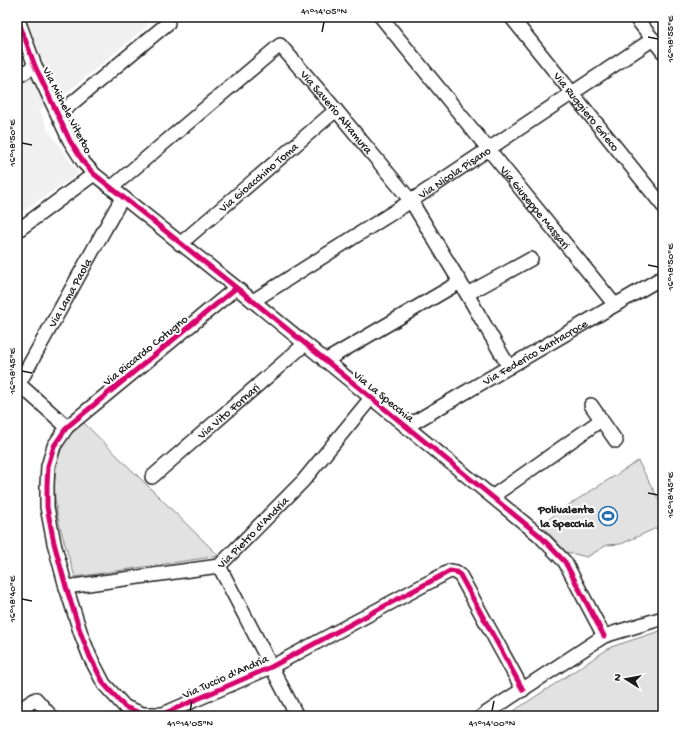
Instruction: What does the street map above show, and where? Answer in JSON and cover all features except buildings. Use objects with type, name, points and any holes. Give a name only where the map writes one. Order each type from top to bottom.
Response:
[{"type":"street","name":"Via Michele Viterbo","points":[[17,17],[34,66],[70,142],[84,163],[94,174],[122,198]]},
{"type":"street","name":"Via Giuseppe Massari","points":[[381,17],[615,304]]},
{"type":"street","name":"Via Ruggiero Grieco","points":[[511,17],[663,206]]},
{"type":"street","points":[[635,17],[663,52]]},
{"type":"street","points":[[58,115],[168,23]]},
{"type":"street","name":"Via Nicola Pisano","points":[[253,301],[411,201],[571,92],[653,39]]},
{"type":"street","name":"Via Saverio Altamura","points":[[111,188],[280,45],[411,201],[509,367]]},
{"type":"street","points":[[17,77],[34,66]]},
{"type":"street","name":"Via Gioacchino Toma","points":[[180,244],[336,110]]},
{"type":"street","points":[[17,231],[94,174]]},
{"type":"street","name":"Via La Specchia","points":[[122,198],[253,301],[539,535],[565,562],[604,636]]},
{"type":"street","name":"Via Lama Paola","points":[[18,386],[122,198]]},
{"type":"street","points":[[467,294],[531,259]]},
{"type":"street","name":"Via Federico Santacroce","points":[[406,427],[663,277]]},
{"type":"street","points":[[325,361],[460,282]]},
{"type":"street","name":"Via Riccardo Cotugno","points":[[67,427],[236,288]]},
{"type":"street","name":"Via Vito Fornari","points":[[152,477],[305,344]]},
{"type":"street","points":[[18,386],[67,427]]},
{"type":"street","name":"Via Pietro d'Andria","points":[[66,587],[219,566],[303,481],[371,398]]},
{"type":"street","points":[[591,405],[616,441]]},
{"type":"street","points":[[493,496],[601,420]]},
{"type":"street","name":"Via Tuccio d'Andria","points":[[67,427],[54,446],[48,466],[47,507],[54,543],[66,587],[90,657],[104,684],[125,707],[143,714],[163,714],[271,667],[445,573],[453,571],[460,575],[523,690]]},
{"type":"street","points":[[219,566],[297,716]]},
{"type":"street","points":[[482,716],[604,636],[663,618]]},
{"type":"street","points":[[17,711],[36,699],[51,716]]},
{"type":"shaded area","points":[[17,17],[151,17],[154,20],[63,96],[40,110],[48,130],[79,173],[20,213],[17,210]]},
{"type":"shaded area","points":[[83,422],[219,556],[75,577],[60,526],[54,491],[55,473],[59,456],[66,440]]},
{"type":"shaded area","name":"Polivalente la Specchia","points":[[638,461],[663,508],[663,525],[621,544],[607,545],[587,557],[566,552],[541,525],[564,508]]},
{"type":"shaded area","points":[[663,630],[663,716],[506,716],[611,647]]},
{"type":"cycle path","points":[[17,17],[35,66],[70,141],[84,163],[94,174],[253,301],[539,535],[565,562],[604,636]]},
{"type":"cycle path","points":[[236,288],[67,427],[54,446],[48,466],[47,485],[47,507],[54,543],[81,634],[90,657],[104,684],[125,707],[143,714],[163,714],[271,667],[450,571],[456,572],[460,575],[523,690]]},
{"type":"place","name":"Polivalente la Specchia","points":[[608,516]]}]
